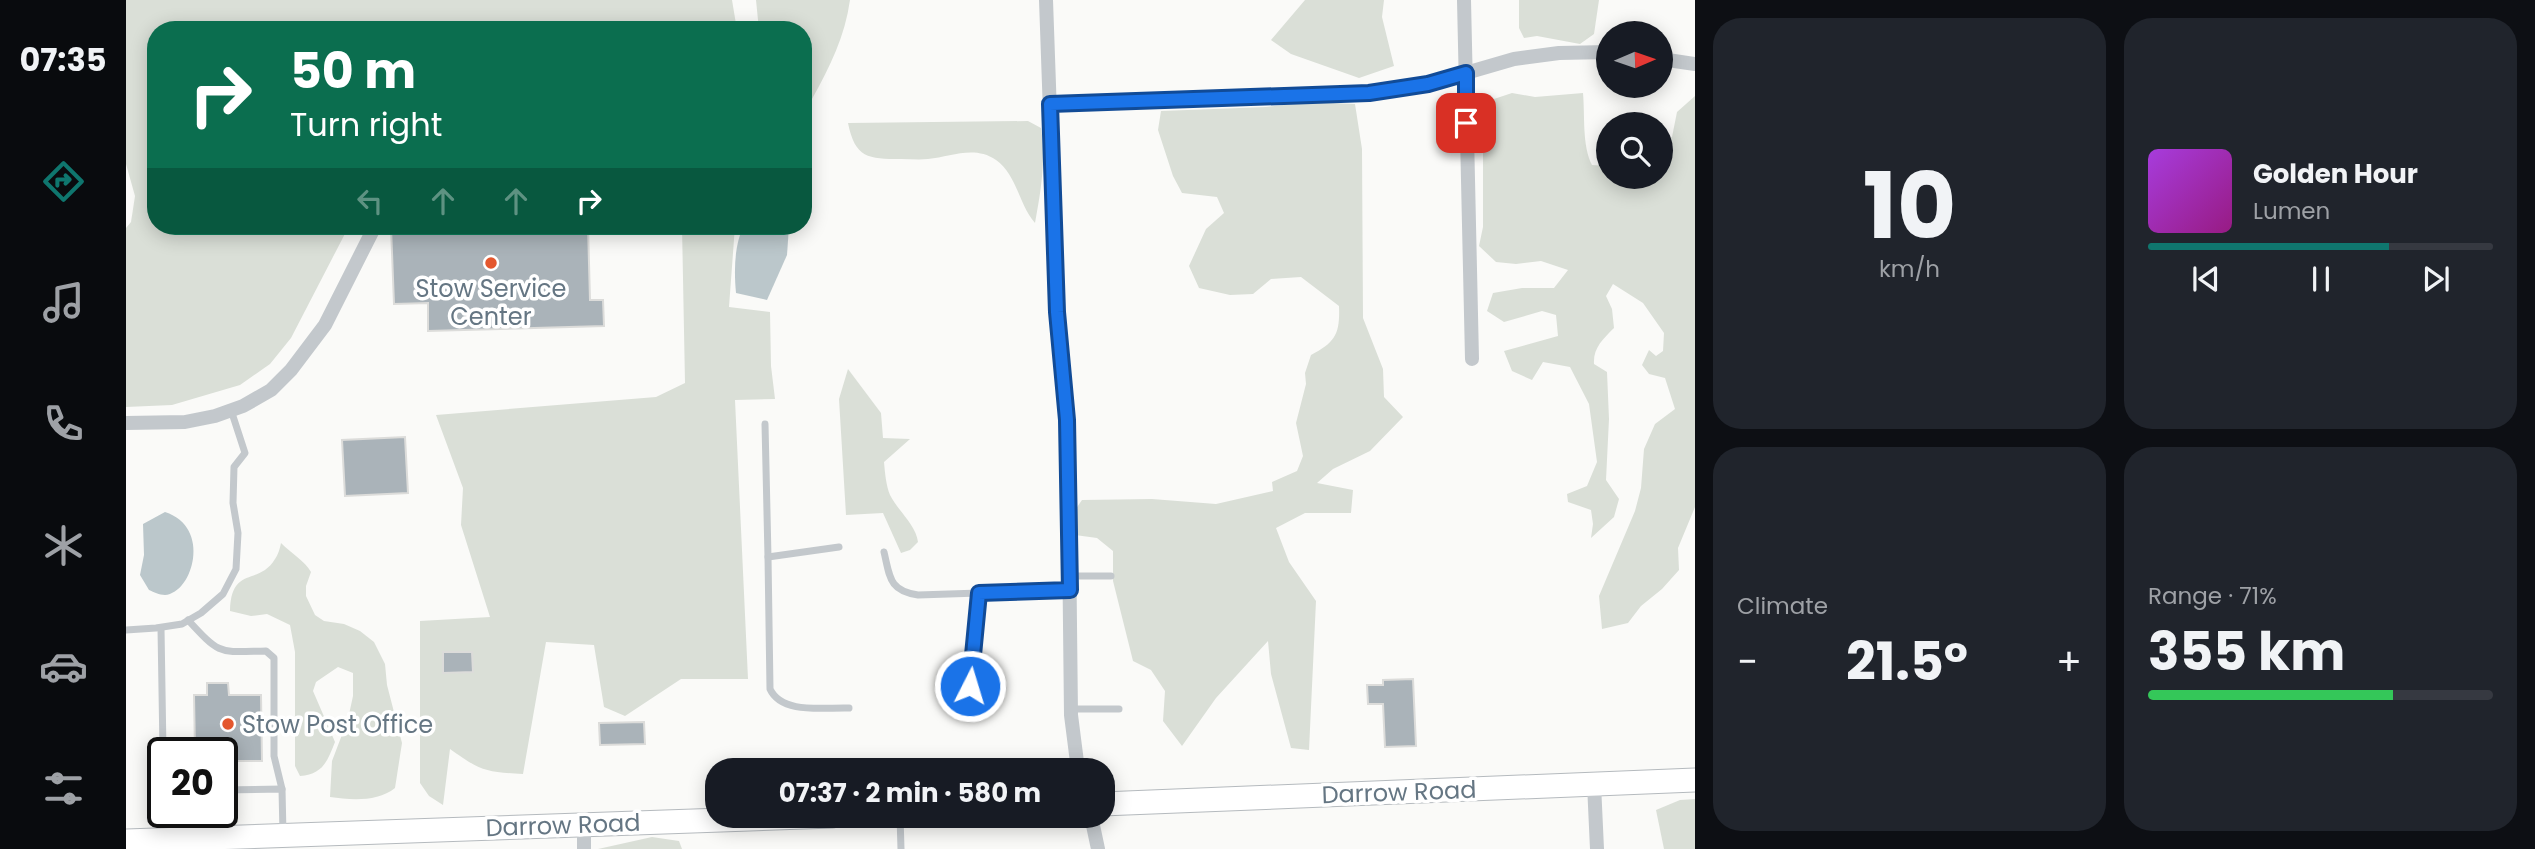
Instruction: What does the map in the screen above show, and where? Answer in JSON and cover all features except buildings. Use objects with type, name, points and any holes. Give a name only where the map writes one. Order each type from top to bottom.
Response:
[{"type":"main road","name":"Darrow Road","points":[[1115,803],[1695,780]]},
{"type":"main road","name":"Darrow Road","points":[[126,841],[705,820]]},
{"type":"street","points":[[1046,0],[1057,312],[1067,420],[1071,709],[1077,758]]},
{"type":"street","points":[[1464,0],[1472,359]]},
{"type":"street","points":[[1050,104],[1369,93],[1428,84],[1514,59],[1596,53]]},
{"type":"street","points":[[1673,61],[1695,64]]},
{"type":"street","points":[[126,423],[185,422],[215,416],[271,390],[291,370],[325,325],[370,235]]},
{"type":"street","points":[[1594,784],[1597,849]]},
{"type":"street","points":[[584,824],[584,849]]},
{"type":"street","points":[[1094,828],[1098,849]]},
{"type":"lane","points":[[126,630],[161,628],[201,614],[223,594],[236,569],[238,533],[233,503],[234,467],[245,453],[231,410]]},
{"type":"lane","points":[[765,424],[770,690],[782,704],[849,708]]},
{"type":"lane","points":[[768,557],[839,547]]},
{"type":"lane","points":[[884,552],[896,589],[918,595],[979,593],[1111,576]]},
{"type":"lane","points":[[960,695],[967,692],[970,686],[979,593]]},
{"type":"lane","points":[[188,620],[215,648],[222,651],[266,651],[274,658],[274,756],[282,789],[283,835]]},
{"type":"lane","points":[[161,628],[163,737]]},
{"type":"lane","points":[[1071,709],[1119,709]]},
{"type":"lane","points":[[238,790],[282,789]]},
{"type":"lane","points":[[900,828],[901,849]]},
{"type":"shaded area","points":[[126,0],[732,0],[736,21],[147,21],[147,235],[344,235],[291,338],[270,364],[240,385],[172,405],[126,407],[126,228],[131,222],[135,196],[126,164]]},
{"type":"shaded area","points":[[756,0],[850,0],[836,51],[812,99],[812,21],[758,21]]},
{"type":"shaded area","points":[[1305,0],[1384,0],[1382,17],[1394,66],[1359,78],[1291,54],[1271,40]]},
{"type":"shaded area","points":[[1519,0],[1599,0],[1594,34],[1580,44],[1537,36],[1524,38],[1519,28]]},
{"type":"shaded area","points":[[1512,93],[1535,97],[1583,93],[1585,140],[1592,165],[1596,165],[1596,189],[1673,189],[1673,132],[1677,112],[1695,96],[1695,507],[1678,548],[1679,570],[1662,589],[1641,606],[1628,623],[1602,629],[1599,596],[1635,511],[1641,488],[1644,449],[1655,424],[1675,409],[1665,378],[1649,374],[1642,365],[1649,350],[1656,356],[1663,351],[1664,333],[1643,303],[1613,284],[1606,296],[1612,309],[1614,328],[1597,348],[1594,364],[1607,372],[1609,419],[1606,480],[1619,499],[1614,517],[1591,538],[1591,510],[1568,502],[1567,494],[1587,486],[1597,462],[1589,404],[1570,367],[1543,362],[1532,380],[1512,371],[1504,351],[1558,336],[1556,315],[1542,311],[1504,322],[1487,311],[1493,293],[1522,288],[1554,288],[1568,270],[1541,261],[1516,264],[1496,262],[1479,246],[1483,227],[1483,108],[1491,100]]},
{"type":"shaded area","points":[[1311,102],[1355,104],[1362,149],[1363,318],[1383,369],[1384,397],[1403,417],[1370,451],[1333,469],[1317,483],[1353,490],[1351,513],[1305,513],[1276,528],[1289,562],[1316,601],[1309,750],[1291,748],[1271,674],[1268,641],[1216,698],[1182,746],[1163,721],[1165,691],[1151,670],[1133,661],[1113,581],[1113,551],[1097,538],[1075,535],[1073,513],[1082,500],[1152,499],[1216,504],[1273,491],[1272,482],[1297,471],[1303,456],[1296,423],[1306,384],[1305,373],[1311,355],[1326,346],[1335,336],[1339,323],[1339,306],[1301,277],[1271,279],[1253,294],[1230,295],[1199,288],[1189,266],[1206,229],[1224,213],[1217,197],[1182,193],[1173,176],[1158,130],[1161,111],[1266,107]]},
{"type":"shaded area","points":[[1028,121],[1041,128],[1043,152],[1035,223],[1009,174],[996,160],[979,153],[925,159],[872,157],[859,150],[848,123]]},
{"type":"shaded area","points":[[682,235],[734,235],[729,307],[770,312],[775,399],[735,400],[748,679],[681,679],[625,716],[604,707],[594,645],[546,642],[523,774],[484,769],[450,749],[443,805],[429,796],[420,783],[420,621],[490,617],[461,525],[463,488],[436,415],[656,397],[685,383]]},
{"type":"shaded area","points":[[741,235],[788,235],[787,255],[767,300],[736,293],[737,250]]},
{"type":"shaded area","points":[[848,369],[881,413],[883,438],[910,439],[884,462],[890,495],[917,536],[918,542],[910,550],[901,553],[883,513],[846,515],[839,399]]},
{"type":"shaded area","points":[[165,512],[180,520],[189,531],[193,558],[190,572],[183,583],[175,591],[165,595],[149,590],[140,575],[144,555],[143,524]]},
{"type":"shaded area","points":[[281,543],[311,572],[306,596],[315,615],[324,621],[344,624],[360,631],[374,642],[385,664],[387,685],[402,743],[395,788],[381,796],[355,799],[330,797],[332,761],[348,719],[353,696],[353,673],[338,667],[316,682],[313,691],[335,742],[319,770],[300,776],[295,766],[295,652],[290,625],[267,614],[251,616],[230,611],[235,587],[240,581],[269,567],[277,556]]},
{"type":"shaded area","points":[[1695,799],[1695,849],[1664,849],[1656,810],[1680,800]]},
{"type":"shaded area","points":[[652,837],[679,841],[682,849],[598,849]]},
{"type":"place","name":"Stow Service Center","points":[[491,263]]},
{"type":"place","name":"Stow Post Office","points":[[228,724]]},
{"type":"route","points":[[970,686],[979,593],[1070,590],[1067,420],[1057,312],[1050,104],[1369,93],[1428,84],[1466,73],[1466,123]]}]
